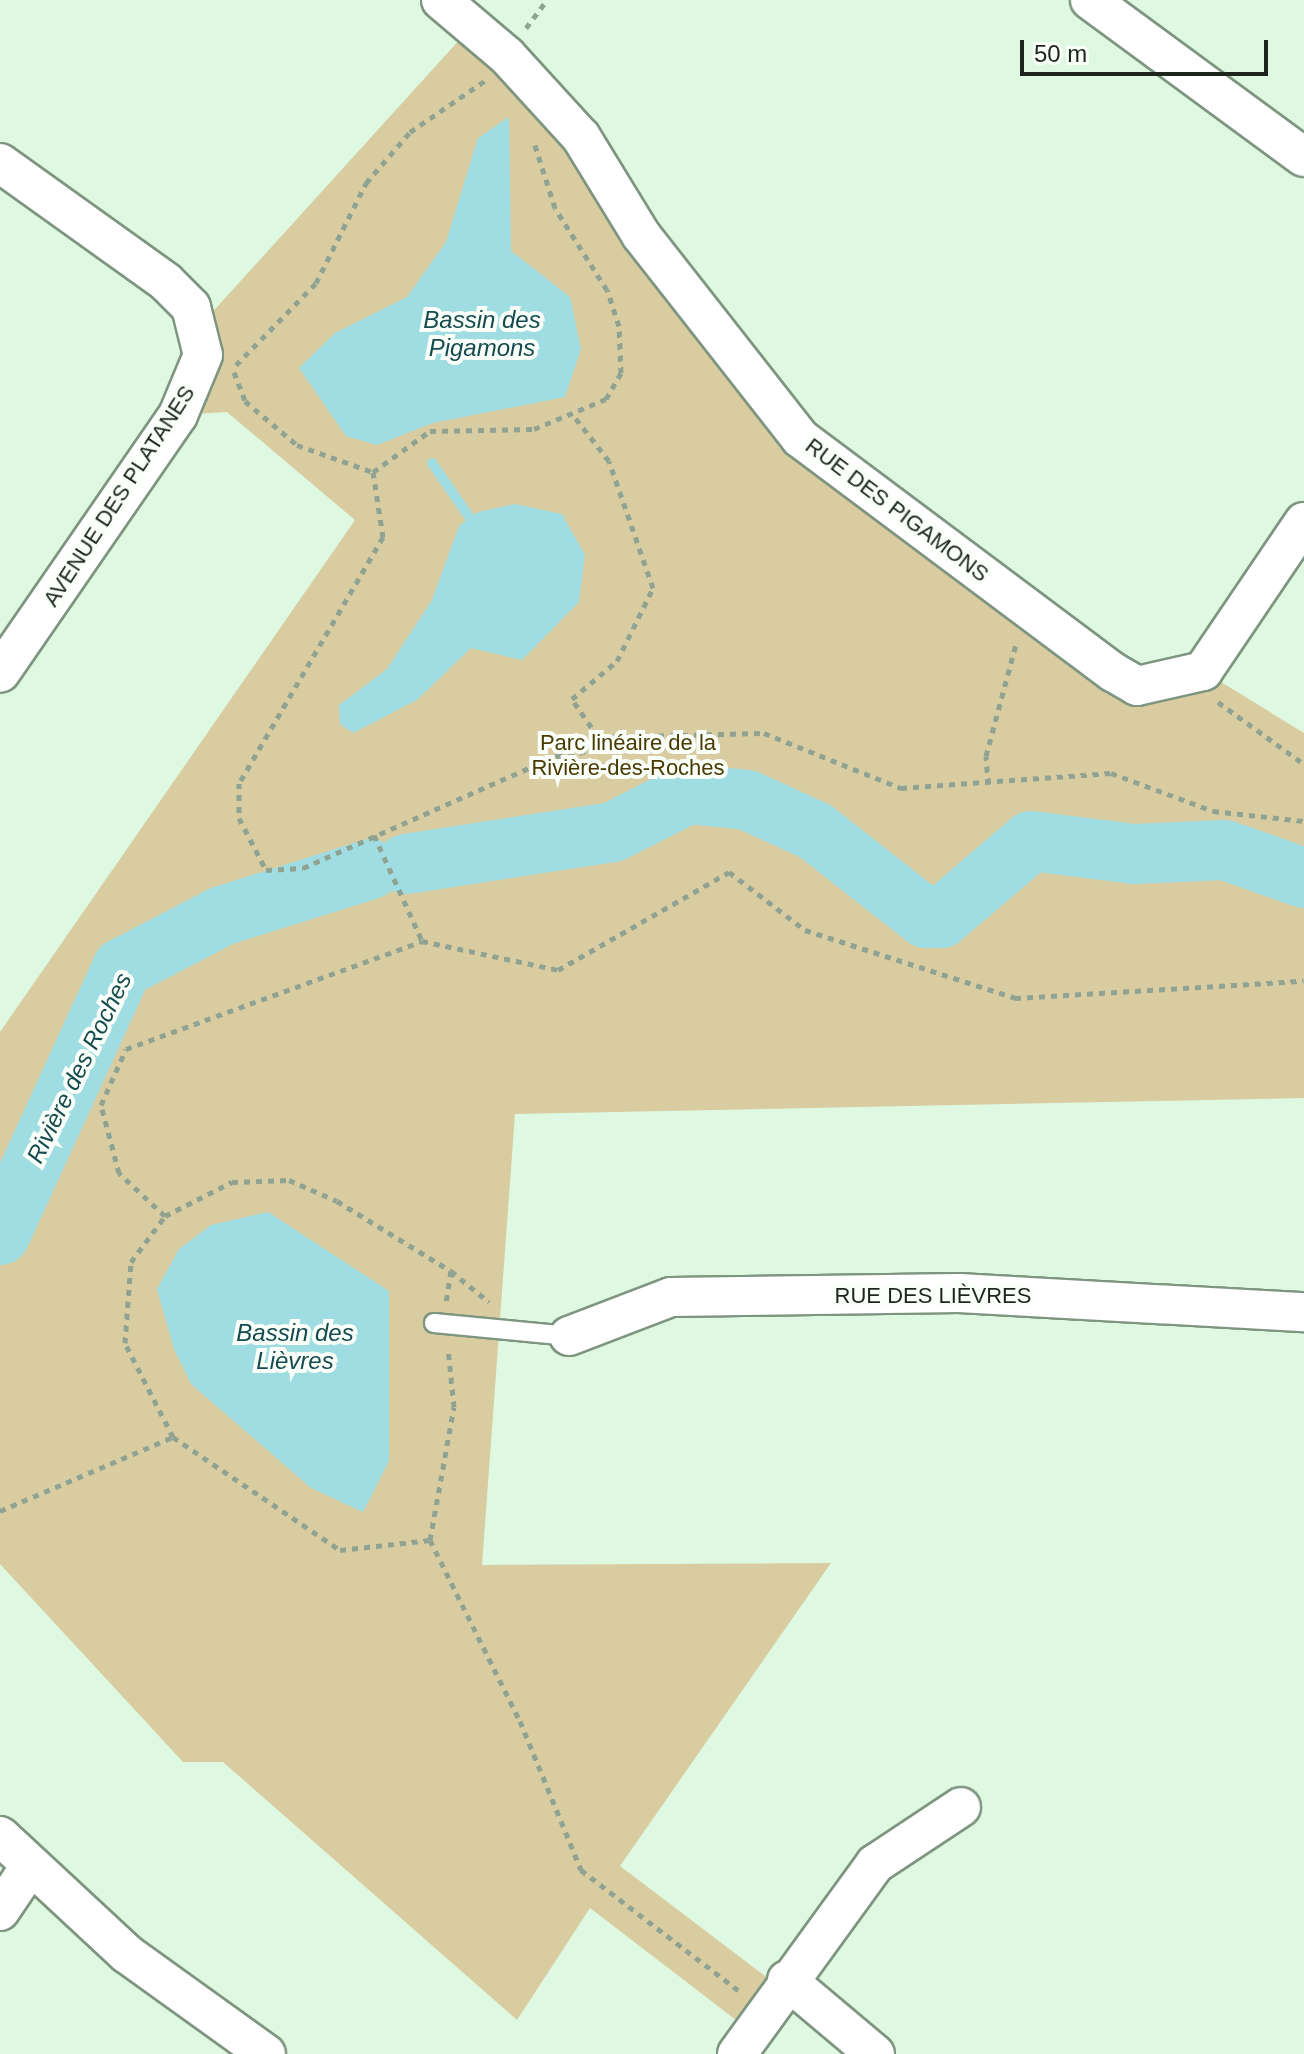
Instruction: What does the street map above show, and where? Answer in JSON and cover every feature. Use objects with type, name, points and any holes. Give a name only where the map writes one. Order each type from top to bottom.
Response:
[{"type":"street","name":"RUE DES PIGAMONS","points":[[441,0],[507,56],[542,93],[800,438],[1137,686],[1190,675],[1229,642],[1304,522]]},
{"type":"street","points":[[1090,0],[1304,157]]},
{"type":"street","points":[[0,163],[166,282],[191,307],[218,362]]},
{"type":"street","name":"AVENUE DES PLATANES","points":[[0,673],[218,362]]},
{"type":"street","name":"RUE DES LIÈVRES","points":[[569,1336],[671,1297],[959,1293],[1304,1312]]},
{"type":"street","points":[[737,2054],[787,1980],[875,1864],[961,1807]]},
{"type":"street","points":[[0,1836],[29,1868],[127,1954],[266,2054]]},
{"type":"street","points":[[0,1911],[29,1868]]},
{"type":"street","points":[[787,1980],[875,2054]]},
{"type":"lane","points":[[440,1324],[569,1336]]},
{"type":"path","points":[[373,472],[297,445],[245,401],[218,362],[316,283],[366,183],[402,142],[480,86],[507,56]]},
{"type":"path","points":[[373,472],[430,431],[493,435],[573,415],[606,399],[621,373],[619,326],[607,290],[555,208],[533,142],[530,115],[542,93]]},
{"type":"path","points":[[573,415],[609,461],[653,588],[617,661],[572,699],[598,737]]},
{"type":"path","points":[[373,472],[383,537],[239,783],[239,818],[266,870],[303,868],[556,756],[582,753],[598,737],[764,733],[901,788],[1111,773],[1213,811],[1304,821]]},
{"type":"path","points":[[988,784],[986,756],[1028,608]]},
{"type":"path","points":[[1190,675],[1249,731],[1304,764]]},
{"type":"path","points":[[374,835],[422,941]]},
{"type":"path","points":[[165,1216],[119,1173],[101,1105],[126,1049],[422,941],[558,970],[729,872],[805,930],[1015,998],[1304,981]]},
{"type":"path","points":[[430,1540],[384,1550],[340,1550],[173,1437],[125,1343],[131,1262],[165,1216],[232,1182],[289,1180],[451,1271],[440,1324],[454,1407],[430,1540],[520,1721],[581,1870],[767,2012]]},
{"type":"path","points":[[0,1511],[173,1437]]},
{"type":"green space","name":"Parc linéaire de la Rivière-des-Roches","points":[[472,26],[800,438],[1113,672],[1203,671],[1304,733],[1304,1098],[515,1114],[482,1565],[831,1563],[620,1866],[782,1989],[753,2033],[590,1908],[517,2020],[223,1762],[183,1762],[0,1564],[0,1032],[355,520],[227,412],[178,415],[198,328]]},
{"type":"water","name":"Bassin des Pigamons","points":[[509,117],[511,251],[570,297],[581,349],[565,397],[433,423],[377,445],[346,436],[299,368],[335,333],[407,297],[446,242],[478,138]]},
{"type":"water","points":[[515,504],[562,514],[585,555],[579,602],[522,660],[471,648],[417,700],[353,733],[340,724],[339,705],[387,669],[432,600],[459,526],[478,512]]},
{"type":"water","name":"Bassin des Lièvres","points":[[268,1212],[389,1291],[389,1461],[363,1512],[311,1488],[191,1384],[174,1349],[157,1289],[179,1249],[211,1225]]},
{"type":"waterway","points":[[432,463],[470,518]]},
{"type":"waterway","name":"Rivière des Roches","points":[[406,864],[613,832],[688,794],[747,800],[815,831],[926,918],[941,918],[1031,841],[1134,854],[1225,850],[1304,878]]},
{"type":"waterway","name":"Rivière des Roches","points":[[0,1235],[122,968],[222,916],[371,869]]}]
